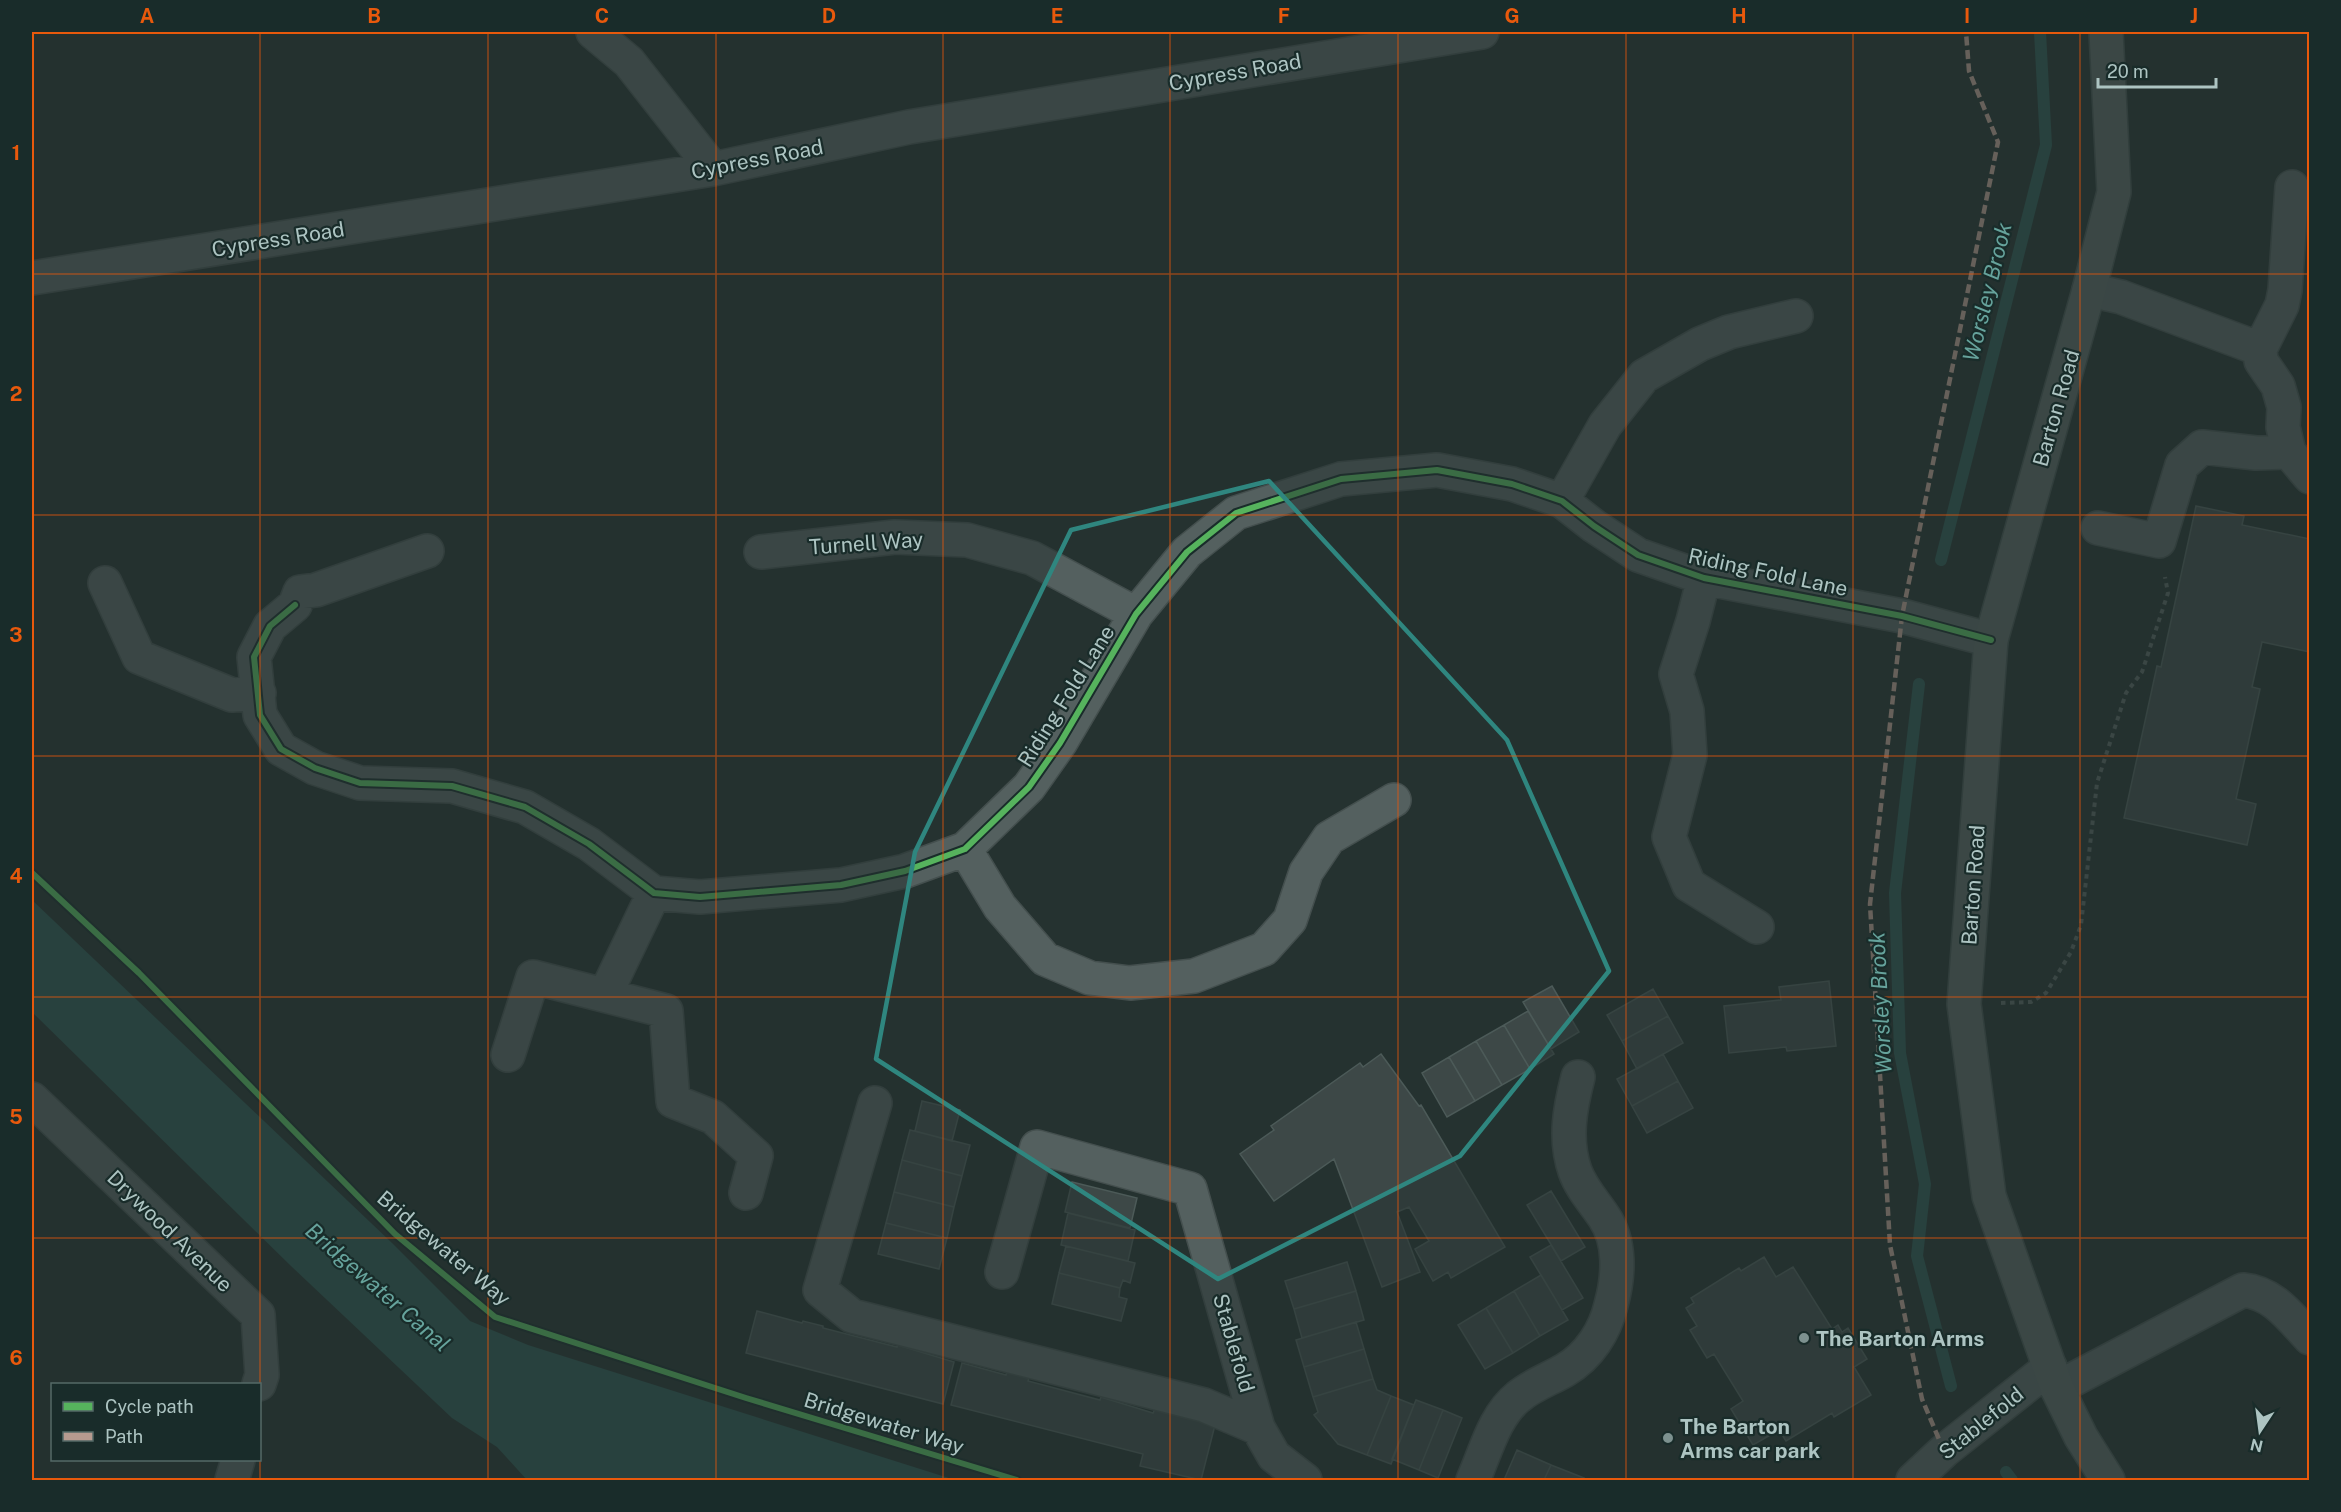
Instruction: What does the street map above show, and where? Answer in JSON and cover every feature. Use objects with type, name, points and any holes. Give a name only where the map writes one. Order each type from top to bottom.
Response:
[{"type":"main road","name":"Barton Road","points":[[2106,32],[2114,192],[2091,284],[1991,640],[1964,1004],[1989,1196],[2053,1377],[2081,1437],[2108,1480]]},
{"type":"street","points":[[593,32],[628,62],[713,169]]},
{"type":"street","name":"Cypress Road","points":[[32,278],[713,169],[909,127],[1482,32]]},
{"type":"street","points":[[2292,187],[2285,290],[2282,305],[2260,349],[2261,361],[2278,386],[2284,407],[2283,427],[2289,452],[2310,477]]},
{"type":"street","points":[[2091,284],[2260,349]]},
{"type":"street","points":[[1562,501],[1605,425],[1644,376],[1700,344],[1730,332],[1796,316]]},
{"type":"street","points":[[2098,528],[2158,541],[2182,465],[2202,447],[2256,453],[2289,452]]},
{"type":"street","name":"Riding Fold Lane","points":[[654,893],[700,897],[841,885],[905,871],[965,849],[1029,787],[1060,743],[1136,614],[1187,552],[1236,513],[1341,479],[1437,470],[1512,484],[1562,501],[1594,526],[1638,555],[1704,578],[1902,616],[1991,640]]},
{"type":"street","name":"Turnell Way","points":[[761,552],[895,537],[967,540],[1032,558],[1136,614]]},
{"type":"street","points":[[427,551],[315,590],[300,592],[295,605],[270,626],[254,657],[260,715],[281,749],[315,768],[360,783],[452,786],[525,807],[589,844],[654,893],[605,995]]},
{"type":"street","points":[[1704,578],[1676,674],[1687,711],[1690,755],[1669,837],[1689,885],[1757,927]]},
{"type":"street","points":[[105,583],[139,657],[232,695],[259,693]]},
{"type":"street","points":[[965,849],[1000,907],[1045,958],[1090,978],[1130,983],[1194,976],[1264,949],[1290,920],[1306,872],[1329,838],[1394,800]]},
{"type":"street","points":[[508,1055],[533,977],[666,1011],[673,1101],[713,1118],[756,1156],[746,1192]]},
{"type":"street","points":[[1473,1480],[1506,1410],[1525,1392],[1581,1359],[1604,1326],[1611,1306],[1616,1282],[1617,1257],[1613,1235],[1605,1219],[1583,1188],[1575,1171],[1569,1148],[1568,1122],[1578,1077]]},
{"type":"street","name":"Drywood Avenue","points":[[32,1099],[258,1315],[262,1375],[259,1383]]},
{"type":"street","points":[[875,1103],[820,1290],[852,1316],[1204,1405],[1258,1428]]},
{"type":"street","name":"Stablefold","points":[[1002,1272],[1037,1146],[1190,1189],[1258,1428],[1274,1456],[1305,1480]]},
{"type":"street","name":"Stablefold","points":[[1913,1480],[1944,1451],[2053,1377],[2243,1290],[2262,1293],[2275,1301],[2310,1338]]},
{"type":"street","points":[[232,1480],[238,1461]]},
{"type":"path","points":[[1964,1004],[2031,1002],[2046,993],[2071,952],[2081,925],[2097,783],[2126,693],[2142,672],[2168,593],[2158,541]]},
{"type":"highlighted area","points":[[1269,481],[1507,740],[1609,971],[1460,1156],[1218,1279],[876,1059],[915,852],[1071,530]]},
{"type":"water","name":"Bridgewater Canal","points":[[32,900],[392,1243],[470,1321],[528,1345],[955,1480],[527,1480],[497,1447],[452,1418],[291,1266],[32,1012]]},
{"type":"building","points":[[2196,506],[2244,516],[2242,525],[2310,539],[2310,652],[2262,642],[2252,687],[2260,689],[2236,799],[2256,804],[2247,845],[2124,818],[2157,666],[2161,667]]},
{"type":"building","points":[[1829,981],[1836,1046],[1787,1051],[1786,1047],[1729,1053],[1724,1006],[1781,1000],[1779,987]]},
{"type":"building","points":[[1552,986],[1579,1032],[1551,1049],[1523,1002]]},
{"type":"building","points":[[1653,989],[1668,1016],[1622,1041],[1607,1015]]},
{"type":"building","points":[[1528,1011],[1554,1054],[1530,1069],[1504,1025]]},
{"type":"building","points":[[1668,1016],[1683,1043],[1637,1069],[1622,1041]]},
{"type":"building","points":[[1504,1025],[1530,1069],[1502,1085],[1476,1041]]},
{"type":"building","points":[[1476,1041],[1502,1085],[1475,1101],[1449,1057]]},
{"type":"building","points":[[1381,1054],[1419,1106],[1421,1105],[1505,1247],[1451,1278],[1448,1272],[1433,1281],[1415,1249],[1429,1241],[1409,1207],[1397,1212],[1420,1272],[1382,1287],[1334,1159],[1274,1201],[1240,1154],[1274,1130],[1271,1126],[1360,1063],[1363,1067]]},
{"type":"building","points":[[1663,1054],[1678,1081],[1632,1106],[1617,1079]]},
{"type":"building","points":[[1449,1057],[1475,1101],[1447,1117],[1422,1073]]},
{"type":"building","points":[[1678,1081],[1693,1108],[1647,1133],[1632,1106]]},
{"type":"building","points":[[922,1101],[960,1110],[952,1141],[915,1131]]},
{"type":"building","points":[[910,1130],[970,1145],[962,1176],[902,1160]]},
{"type":"building","points":[[902,1160],[962,1176],[954,1207],[894,1192]]},
{"type":"building","points":[[1072,1182],[1137,1198],[1130,1228],[1065,1212]]},
{"type":"building","points":[[1551,1191],[1585,1247],[1561,1261],[1527,1205]]},
{"type":"building","points":[[894,1192],[954,1207],[947,1238],[886,1223]]},
{"type":"building","points":[[1068,1213],[1135,1230],[1128,1261],[1061,1245]]},
{"type":"building","points":[[886,1223],[947,1238],[939,1269],[878,1254]]},
{"type":"building","points":[[1551,1245],[1583,1298],[1562,1310],[1530,1257]]},
{"type":"building","points":[[1066,1246],[1135,1263],[1130,1283],[1123,1280],[1120,1288],[1059,1273]]},
{"type":"building","points":[[1764,1257],[1776,1277],[1793,1267],[1832,1329],[1838,1325],[1842,1332],[1848,1328],[1867,1359],[1854,1367],[1871,1395],[1834,1417],[1832,1413],[1786,1441],[1779,1430],[1753,1445],[1731,1409],[1743,1401],[1714,1354],[1707,1358],[1690,1330],[1697,1326],[1686,1308],[1694,1303],[1691,1298],[1739,1268],[1741,1271]]},
{"type":"building","points":[[1347,1262],[1356,1291],[1294,1309],[1285,1281]]},
{"type":"building","points":[[1059,1273],[1120,1288],[1119,1297],[1127,1299],[1121,1321],[1052,1304]]},
{"type":"building","points":[[1541,1275],[1568,1320],[1540,1336],[1514,1291]]},
{"type":"building","points":[[1356,1291],[1364,1320],[1302,1338],[1294,1309]]},
{"type":"building","points":[[1514,1291],[1540,1336],[1513,1353],[1486,1308]]},
{"type":"building","points":[[1486,1308],[1513,1353],[1485,1369],[1458,1325]]},
{"type":"building","points":[[757,1311],[823,1326],[823,1328],[897,1347],[898,1345],[954,1362],[943,1404],[746,1353]]},
{"type":"building","points":[[1356,1322],[1364,1349],[1304,1367],[1296,1340]]},
{"type":"building","points":[[1364,1349],[1373,1379],[1313,1397],[1304,1367]]},
{"type":"building","points":[[962,1363],[1006,1375],[1007,1372],[1029,1378],[1028,1381],[1100,1400],[1101,1397],[1153,1413],[1155,1409],[1215,1425],[1201,1480],[1140,1466],[1143,1454],[951,1405]]},
{"type":"building","points":[[1373,1379],[1377,1390],[1391,1396],[1367,1455],[1338,1444],[1314,1415],[1318,1412],[1313,1397]]},
{"type":"building","points":[[1391,1396],[1414,1405],[1391,1464],[1367,1455]]},
{"type":"building","points":[[1416,1400],[1443,1410],[1419,1470],[1392,1459]]},
{"type":"building","points":[[1443,1410],[1462,1418],[1438,1478],[1419,1470]]},
{"type":"building","points":[[1517,1450],[1551,1465],[1544,1480],[1504,1480]]},
{"type":"building","points":[[1551,1465],[1584,1478],[1583,1480],[1544,1480]]},
{"type":"waterway","name":"Worsley Brook","points":[[1941,560],[2046,145],[2040,32]]},
{"type":"waterway","name":"Worsley Brook","points":[[1919,684],[1895,893],[1900,1053],[1925,1184],[1917,1256],[1951,1386]]},
{"type":"waterway","name":"Worsley Brook","points":[[2006,1472],[2012,1480]]},
{"type":"marked path","points":[[1944,1451],[1922,1399],[1890,1245],[1870,904],[1902,616],[1998,142],[1969,71],[1966,32]]},
{"type":"cycle path","points":[[295,605],[270,626],[254,657],[260,715],[281,749],[315,768],[360,783],[452,786],[525,807],[589,844],[654,893],[700,897],[841,885],[905,871],[965,849],[1029,787],[1060,743],[1136,614],[1187,552],[1236,513],[1341,479],[1437,470],[1512,484],[1562,501],[1594,526],[1638,555],[1704,578],[1902,616],[1991,640]]},
{"type":"cycle path","name":"Bridgewater Way","points":[[32,873],[139,973],[395,1234],[495,1317],[746,1398],[1017,1480]]},
{"type":"place","name":"The Barton Arms","points":[[1804,1338]]},
{"type":"place","name":"The Barton Arms car park","points":[[1668,1438]]}]
